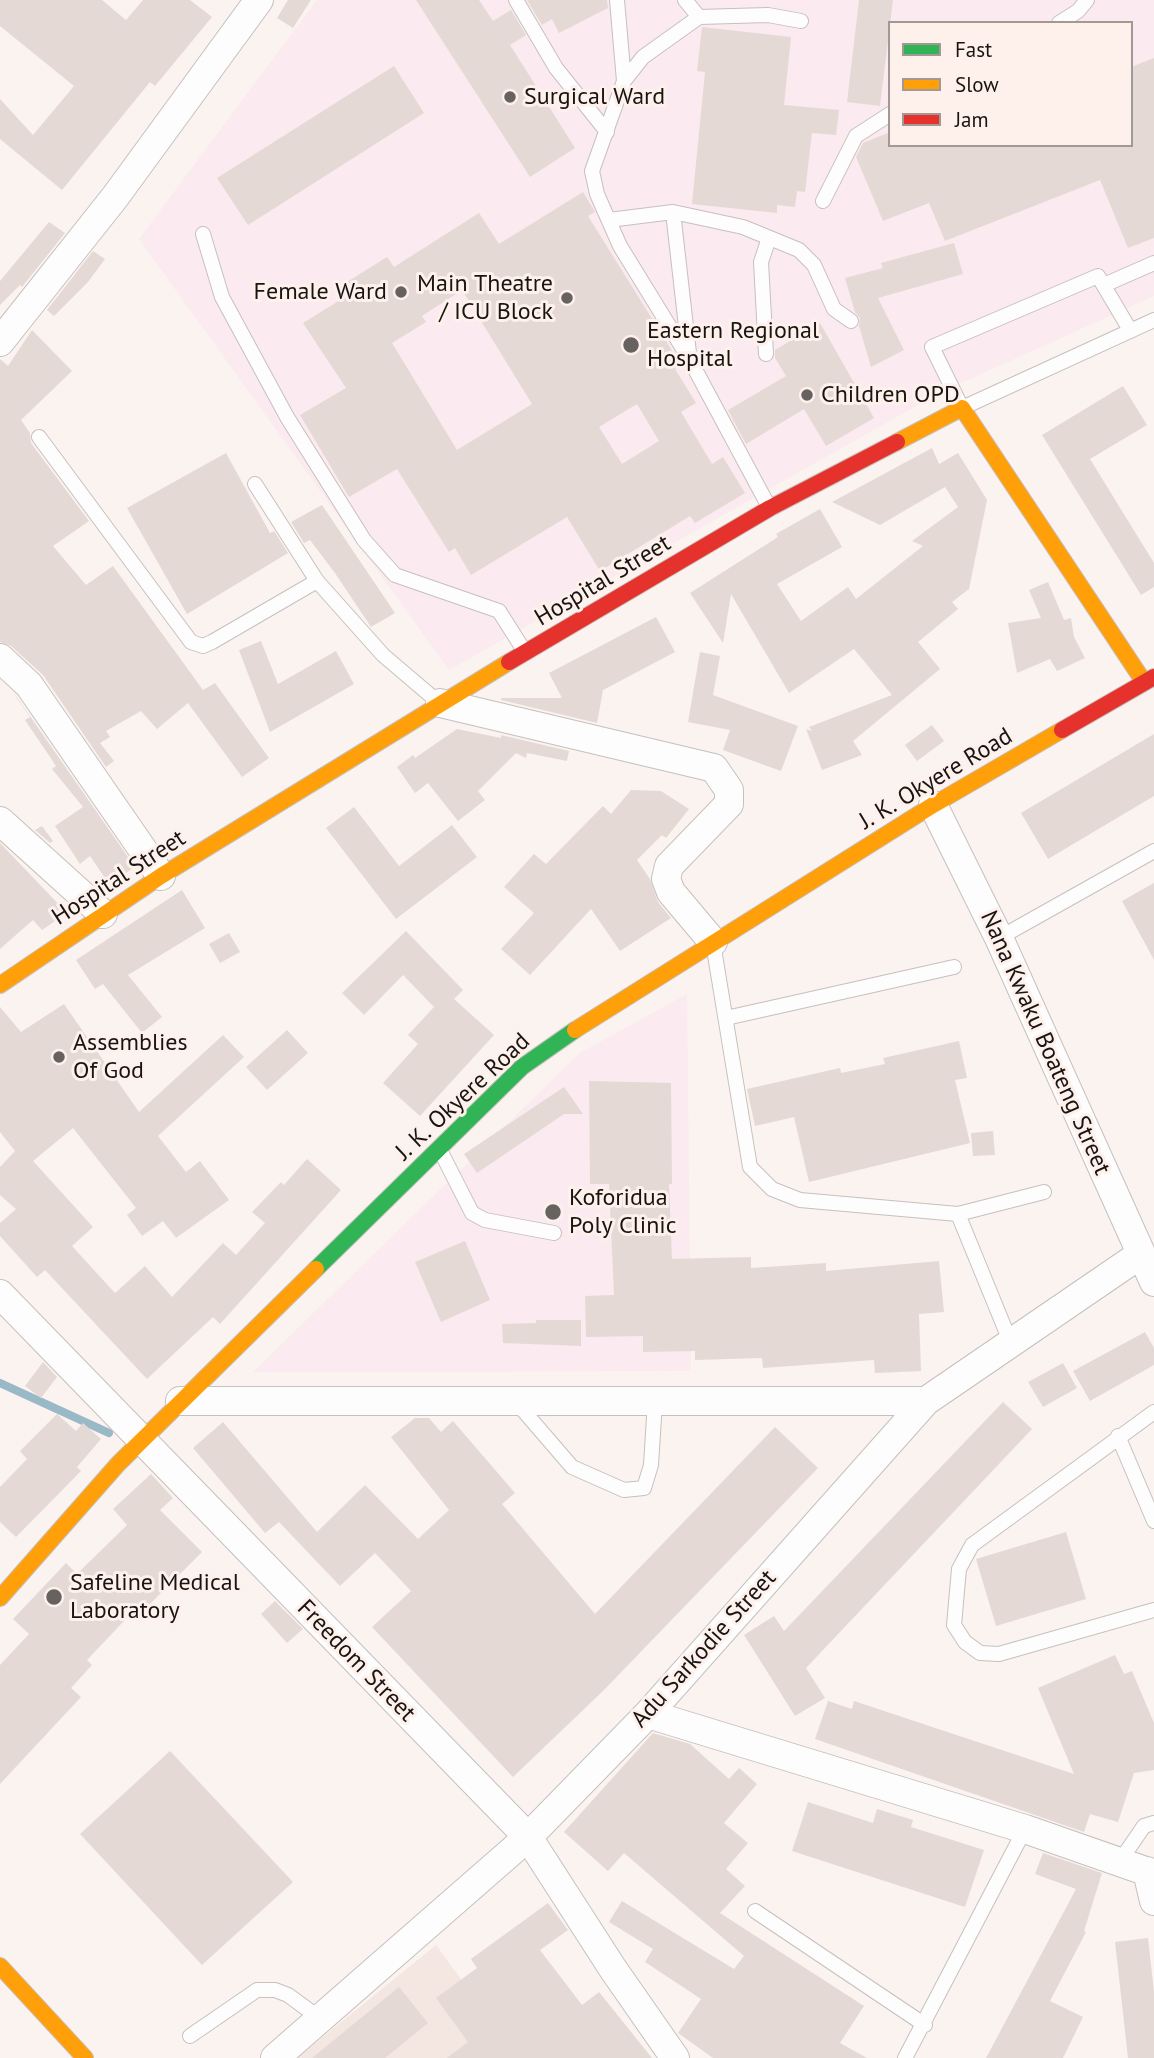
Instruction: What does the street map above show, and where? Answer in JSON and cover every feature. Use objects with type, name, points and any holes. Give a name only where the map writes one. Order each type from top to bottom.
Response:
[{"type":"main road","name":"Hospital Street","points":[[0,985],[161,876],[440,703],[770,508],[962,408]]},
{"type":"main road","points":[[962,408],[1149,680]]},
{"type":"main road","name":"J. K. Okyere Road","points":[[0,1598],[180,1401],[522,1067],[603,1010],[933,805],[1149,680]]},
{"type":"main road","points":[[0,1966],[85,2058]]},
{"type":"street","points":[[0,342],[115,197],[259,0]]},
{"type":"street","points":[[0,658],[29,685],[161,876]]},
{"type":"street","points":[[440,703],[714,768],[729,790],[729,804],[669,866],[666,879],[671,892],[713,942]]},
{"type":"street","name":"Nana Kwaku Boateng Street","points":[[933,805],[999,938],[1154,1282]]},
{"type":"street","points":[[0,821],[103,914]]},
{"type":"street","name":"Adu Sarkodie Street","points":[[275,2058],[322,2020],[528,1837],[648,1714],[926,1401],[1010,1340],[1141,1254]]},
{"type":"street","name":"Freedom Street","points":[[0,1294],[528,1837],[612,1969],[675,2058]]},
{"type":"street","points":[[180,1401],[926,1401]]},
{"type":"street","points":[[648,1714],[1025,1829],[1151,1872],[1154,1900]]},
{"type":"lane","points":[[516,0],[556,68],[607,132]]},
{"type":"lane","points":[[617,0],[624,81]]},
{"type":"lane","points":[[685,0],[699,17]]},
{"type":"lane","points":[[1062,21],[1078,11],[1087,0]]},
{"type":"lane","points":[[770,508],[690,360],[620,246],[597,194],[592,171],[624,81],[643,57],[699,17],[768,15],[802,20]]},
{"type":"lane","points":[[823,201],[856,136],[888,115]]},
{"type":"lane","points":[[609,220],[673,212],[743,227],[799,250],[814,265],[834,309],[851,321]]},
{"type":"lane","points":[[673,212],[690,360]]},
{"type":"lane","points":[[203,234],[222,297],[287,416],[364,540],[394,575],[499,611],[526,653]]},
{"type":"lane","points":[[766,354],[761,262],[769,238]]},
{"type":"lane","points":[[1104,285],[1154,263]]},
{"type":"lane","points":[[1130,330],[1098,275],[932,347],[962,408],[1154,320]]},
{"type":"lane","points":[[39,437],[191,642],[203,646],[212,642],[317,581]]},
{"type":"lane","points":[[255,484],[317,581],[383,655],[440,703]]},
{"type":"lane","points":[[999,938],[1154,851]]},
{"type":"lane","points":[[713,942],[750,1167],[772,1189],[800,1200],[958,1214],[1044,1192]]},
{"type":"lane","points":[[726,1018],[954,967]]},
{"type":"lane","points":[[439,1148],[472,1213],[485,1220],[554,1233]]},
{"type":"lane","points":[[958,1214],[1010,1340]]},
{"type":"lane","points":[[515,1401],[572,1467],[624,1490],[644,1488],[651,1465],[655,1401]]},
{"type":"lane","points":[[1154,1412],[972,1545],[959,1569],[954,1625],[965,1642],[980,1653],[999,1654],[1154,1610]]},
{"type":"lane","points":[[1118,1436],[1154,1521]]},
{"type":"lane","points":[[1121,1861],[1144,1826],[1154,1823]]},
{"type":"lane","points":[[905,2058],[925,2025],[1025,1829]]},
{"type":"lane","points":[[755,1911],[925,2025]]},
{"type":"lane","points":[[190,2036],[257,1990],[275,1990],[288,1995],[322,2020]]},
{"type":"shaded area","name":"Eastern Regional Hospital","points":[[317,0],[1154,0],[1154,296],[939,393],[449,670],[139,239]]},
{"type":"shaded area","name":"Koforidua Poly Clinic","points":[[687,994],[691,1371],[253,1372],[580,1053]]},
{"type":"shaded area","points":[[436,1945],[518,2058],[297,2058]]},
{"type":"building","points":[[0,0],[102,0],[126,20],[143,0],[190,0],[212,17],[155,86],[150,82],[62,190],[0,139],[0,99],[33,135],[74,86],[0,26]]},
{"type":"building","points":[[288,0],[311,0],[293,28],[277,18]]},
{"type":"building","name":"Surgical Ward","points":[[416,0],[479,0],[493,21],[511,10],[526,35],[510,45],[575,148],[530,177]]},
{"type":"building","points":[[527,0],[607,0],[608,8],[559,33],[552,19],[542,25]]},
{"type":"building","points":[[859,0],[893,0],[890,21],[888,21],[880,106],[847,102]]},
{"type":"building","points":[[702,27],[791,37],[784,105],[839,110],[836,135],[812,133],[805,192],[797,191],[795,207],[777,205],[777,213],[692,204],[705,72],[697,71]]},
{"type":"building","points":[[1154,58],[1154,238],[1128,248],[1100,180],[945,241],[929,203],[883,221],[856,157],[863,143],[888,133],[888,147],[1133,147],[1133,66]]},
{"type":"building","points":[[394,66],[424,113],[248,225],[217,178]]},
{"type":"building","points":[[583,192],[595,212],[588,216],[681,365],[675,369],[696,403],[681,412],[712,464],[723,457],[745,493],[695,523],[690,516],[600,571],[567,517],[471,575],[455,548],[449,552],[397,469],[349,497],[300,415],[346,388],[303,323],[345,297],[339,287],[387,257],[394,267],[479,213],[499,244]],"holes":[[[462,290],[532,404],[457,450],[392,343],[426,322],[422,316]],[[637,404],[659,441],[622,464],[599,427]]]},
{"type":"building","points":[[49,222],[65,233],[22,287],[20,285],[0,305],[0,281]]},
{"type":"building","points":[[954,243],[963,274],[878,298],[904,350],[871,367],[859,326],[860,318],[855,312],[845,278],[883,268],[881,263]]},
{"type":"building","points":[[93,251],[105,259],[88,282],[54,316],[47,310]]},
{"type":"building","name":"Children OPD","points":[[820,323],[874,418],[826,446],[804,409],[746,444],[728,410],[786,376],[775,358],[775,350]]},
{"type":"building","points":[[32,330],[72,371],[21,420],[30,433],[31,443],[89,521],[53,546],[86,585],[113,566],[203,690],[215,683],[269,758],[242,777],[188,703],[157,729],[141,711],[106,731],[110,737],[100,743],[114,761],[106,767],[43,675],[11,646],[0,642],[0,359],[8,366]]},
{"type":"building","points":[[1123,386],[1147,425],[1090,459],[1154,563],[1154,587],[1141,595],[1042,435]]},
{"type":"building","points":[[932,448],[939,464],[958,453],[987,500],[969,589],[952,602],[958,609],[918,642],[940,669],[853,741],[862,755],[822,770],[806,729],[812,731],[809,727],[892,695],[854,649],[789,693],[731,594],[723,643],[690,593],[778,537],[776,534],[820,509],[842,547],[777,584],[801,621],[848,587],[856,599],[923,546],[912,541],[958,507],[945,487],[880,525],[832,502]]},
{"type":"building","points":[[226,453],[270,533],[274,531],[288,553],[187,614],[127,508]]},
{"type":"building","points":[[322,505],[395,613],[371,627],[310,540],[304,543],[291,522]]},
{"type":"building","points":[[1048,582],[1064,620],[1071,618],[1074,637],[1085,658],[1057,671],[1050,659],[1017,673],[1008,623],[1041,618],[1029,590]]},
{"type":"building","points":[[656,617],[675,652],[603,690],[597,723],[501,700],[562,698],[549,673]]},
{"type":"building","points":[[261,641],[278,684],[336,651],[354,684],[270,732],[239,650]]},
{"type":"building","points":[[700,652],[720,656],[713,695],[798,726],[781,771],[723,750],[730,730],[688,722]]},
{"type":"building","points":[[14,694],[135,867],[109,884],[90,856],[80,864],[55,826],[83,807],[52,769],[56,766],[25,720],[30,717]]},
{"type":"building","points":[[932,725],[944,741],[917,761],[905,745]]},
{"type":"building","points":[[457,729],[501,738],[501,735],[569,751],[567,761],[527,753],[526,758],[516,753],[478,791],[485,800],[458,821],[428,783],[415,793],[397,767]]},
{"type":"building","points":[[1154,734],[1154,796],[1048,859],[1021,813]]},
{"type":"building","points":[[631,790],[661,791],[689,809],[666,838],[662,835],[637,860],[650,879],[658,902],[671,918],[620,951],[591,909],[530,975],[501,949],[534,913],[504,887],[534,854],[546,864],[603,806],[611,814]]},
{"type":"building","points":[[354,807],[399,866],[452,825],[477,857],[396,919],[326,828]]},
{"type":"building","points":[[42,826],[53,841],[50,843],[35,830]]},
{"type":"building","points":[[0,843],[67,913],[42,930],[33,920],[0,949]]},
{"type":"building","points":[[1154,883],[1154,960],[1122,901]]},
{"type":"building","points":[[182,890],[205,928],[128,975],[162,1017],[142,1033],[103,984],[95,989],[76,960]]},
{"type":"building","points":[[406,931],[463,990],[454,999],[494,1035],[420,1116],[383,1083],[418,1044],[408,1035],[434,1007],[403,975],[364,1015],[342,993]]},
{"type":"building","points":[[229,933],[240,952],[220,963],[209,944]]},
{"type":"building","points":[[64,1004],[139,1112],[223,1035],[244,1057],[158,1136],[186,1172],[200,1161],[229,1200],[176,1238],[163,1221],[142,1236],[127,1215],[136,1208],[73,1128],[33,1161],[93,1227],[72,1246],[115,1293],[145,1266],[172,1297],[223,1243],[236,1255],[265,1223],[252,1212],[281,1182],[284,1185],[307,1159],[341,1190],[220,1324],[213,1317],[147,1379],[45,1270],[37,1277],[0,1236],[0,1223],[16,1209],[0,1195],[0,1167],[15,1151],[0,1132],[0,1007],[21,1032]]},
{"type":"building","points":[[287,1030],[308,1053],[267,1090],[246,1067]]},
{"type":"building","points":[[959,1041],[967,1078],[955,1080],[970,1143],[809,1182],[794,1117],[755,1126],[747,1089],[840,1068],[841,1073],[885,1064],[883,1058]]},
{"type":"building","points":[[589,1081],[671,1083],[672,1184],[669,1184],[672,1259],[751,1257],[751,1268],[826,1263],[826,1271],[939,1261],[944,1312],[919,1314],[921,1371],[875,1373],[874,1360],[763,1368],[762,1358],[695,1360],[695,1351],[643,1352],[643,1336],[586,1337],[585,1296],[614,1295],[609,1184],[590,1184]]},
{"type":"building","points":[[564,1087],[583,1114],[564,1114],[477,1173],[464,1154]]},
{"type":"building","points":[[993,1131],[995,1155],[973,1156],[971,1133]]},
{"type":"building","points":[[465,1241],[490,1300],[441,1322],[415,1262]]},
{"type":"building","points":[[536,1320],[581,1320],[581,1346],[503,1343],[502,1324],[536,1323]]},
{"type":"building","points":[[1145,1332],[1154,1348],[1154,1365],[1090,1401],[1073,1371]]},
{"type":"building","points":[[43,1362],[57,1377],[41,1398],[25,1386]]},
{"type":"building","points":[[1063,1363],[1077,1388],[1043,1407],[1028,1382]]},
{"type":"building","points":[[1003,1402],[1032,1429],[806,1668],[825,1698],[795,1716],[744,1635],[774,1616],[784,1631]]},
{"type":"building","points":[[57,1414],[76,1431],[83,1423],[101,1439],[77,1467],[81,1471],[16,1537],[0,1522],[0,1487],[27,1459],[20,1451]]},
{"type":"building","points":[[415,1418],[429,1418],[441,1432],[453,1421],[515,1493],[502,1504],[595,1614],[775,1427],[818,1468],[604,1690],[513,1777],[372,1627],[411,1591],[375,1553],[340,1586],[279,1522],[265,1533],[193,1448],[223,1422],[317,1532],[365,1485],[418,1539],[449,1510],[391,1437]]},
{"type":"building","points":[[151,1474],[173,1498],[160,1510],[202,1552],[146,1608],[141,1603],[87,1660],[92,1665],[71,1688],[81,1697],[0,1784],[0,1665],[29,1634],[13,1619],[66,1563],[77,1574],[127,1525],[113,1509]]},
{"type":"building","points":[[1066,1532],[1086,1599],[996,1626],[976,1559]]},
{"type":"building","points":[[275,1601],[303,1629],[287,1643],[261,1614]]},
{"type":"building","points":[[1115,1655],[1124,1674],[1132,1671],[1154,1723],[1154,1770],[1134,1773],[1118,1822],[1090,1814],[1084,1832],[815,1739],[828,1701],[852,1709],[854,1701],[1074,1774],[1038,1688]]},
{"type":"building","points":[[653,1733],[690,1744],[729,1779],[739,1768],[757,1784],[724,1823],[748,1843],[726,1869],[745,1886],[720,1913],[864,2006],[840,2043],[867,2058],[713,2058],[678,2033],[701,1999],[645,1962],[653,1949],[609,1922],[622,1901],[734,1969],[744,1956],[624,1853],[608,1871],[564,1832]]},
{"type":"building","points":[[170,1751],[293,1882],[202,1965],[80,1834]]},
{"type":"building","points":[[808,1802],[873,1823],[877,1809],[913,1820],[911,1827],[984,1850],[965,1907],[792,1851]]},
{"type":"building","points":[[1043,1853],[1102,1873],[1084,1931],[1086,1932],[1050,2001],[1083,2017],[1063,2058],[986,2058],[1076,1889],[1035,1874]]},
{"type":"building","points":[[548,1903],[568,1930],[540,1950],[582,2005],[599,1992],[652,2058],[447,2058],[468,2042],[436,1998],[477,1968],[471,1959]]},
{"type":"building","points":[[1148,1938],[1154,1992],[1154,2058],[1128,2058],[1115,1942]]},
{"type":"building","points":[[399,1987],[428,2023],[385,2058],[312,2058]]},
{"type":"waterway","points":[[0,1383],[109,1433]]},
{"type":"traffic: fast","points":[[316,1269],[522,1067],[575,1030]]},
{"type":"traffic: slow","points":[[897,442],[962,408],[1144,682]]},
{"type":"traffic: slow","points":[[0,985],[161,876],[509,662]]},
{"type":"traffic: slow","points":[[575,1030],[933,805],[1062,730]]},
{"type":"traffic: slow","points":[[0,1598],[118,1464],[316,1269]]},
{"type":"traffic: slow","points":[[0,1966],[85,2058]]},
{"type":"traffic: jam","points":[[509,662],[770,508],[897,442]]},
{"type":"traffic: jam","points":[[1062,730],[1154,677]]},
{"type":"place","name":"Surgical Ward","points":[[510,97]]},
{"type":"place","name":"Female Ward","points":[[401,292]]},
{"type":"place","name":"Main Theatre / ICU Block","points":[[567,298]]},
{"type":"place","name":"Eastern Regional Hospital","points":[[631,345]]},
{"type":"place","name":"Children OPD","points":[[807,395]]},
{"type":"place","name":"Assemblies Of God","points":[[59,1057]]},
{"type":"place","name":"Koforidua Poly Clinic","points":[[553,1212]]},
{"type":"place","name":"Safeline Medical Laboratory","points":[[54,1597]]}]
